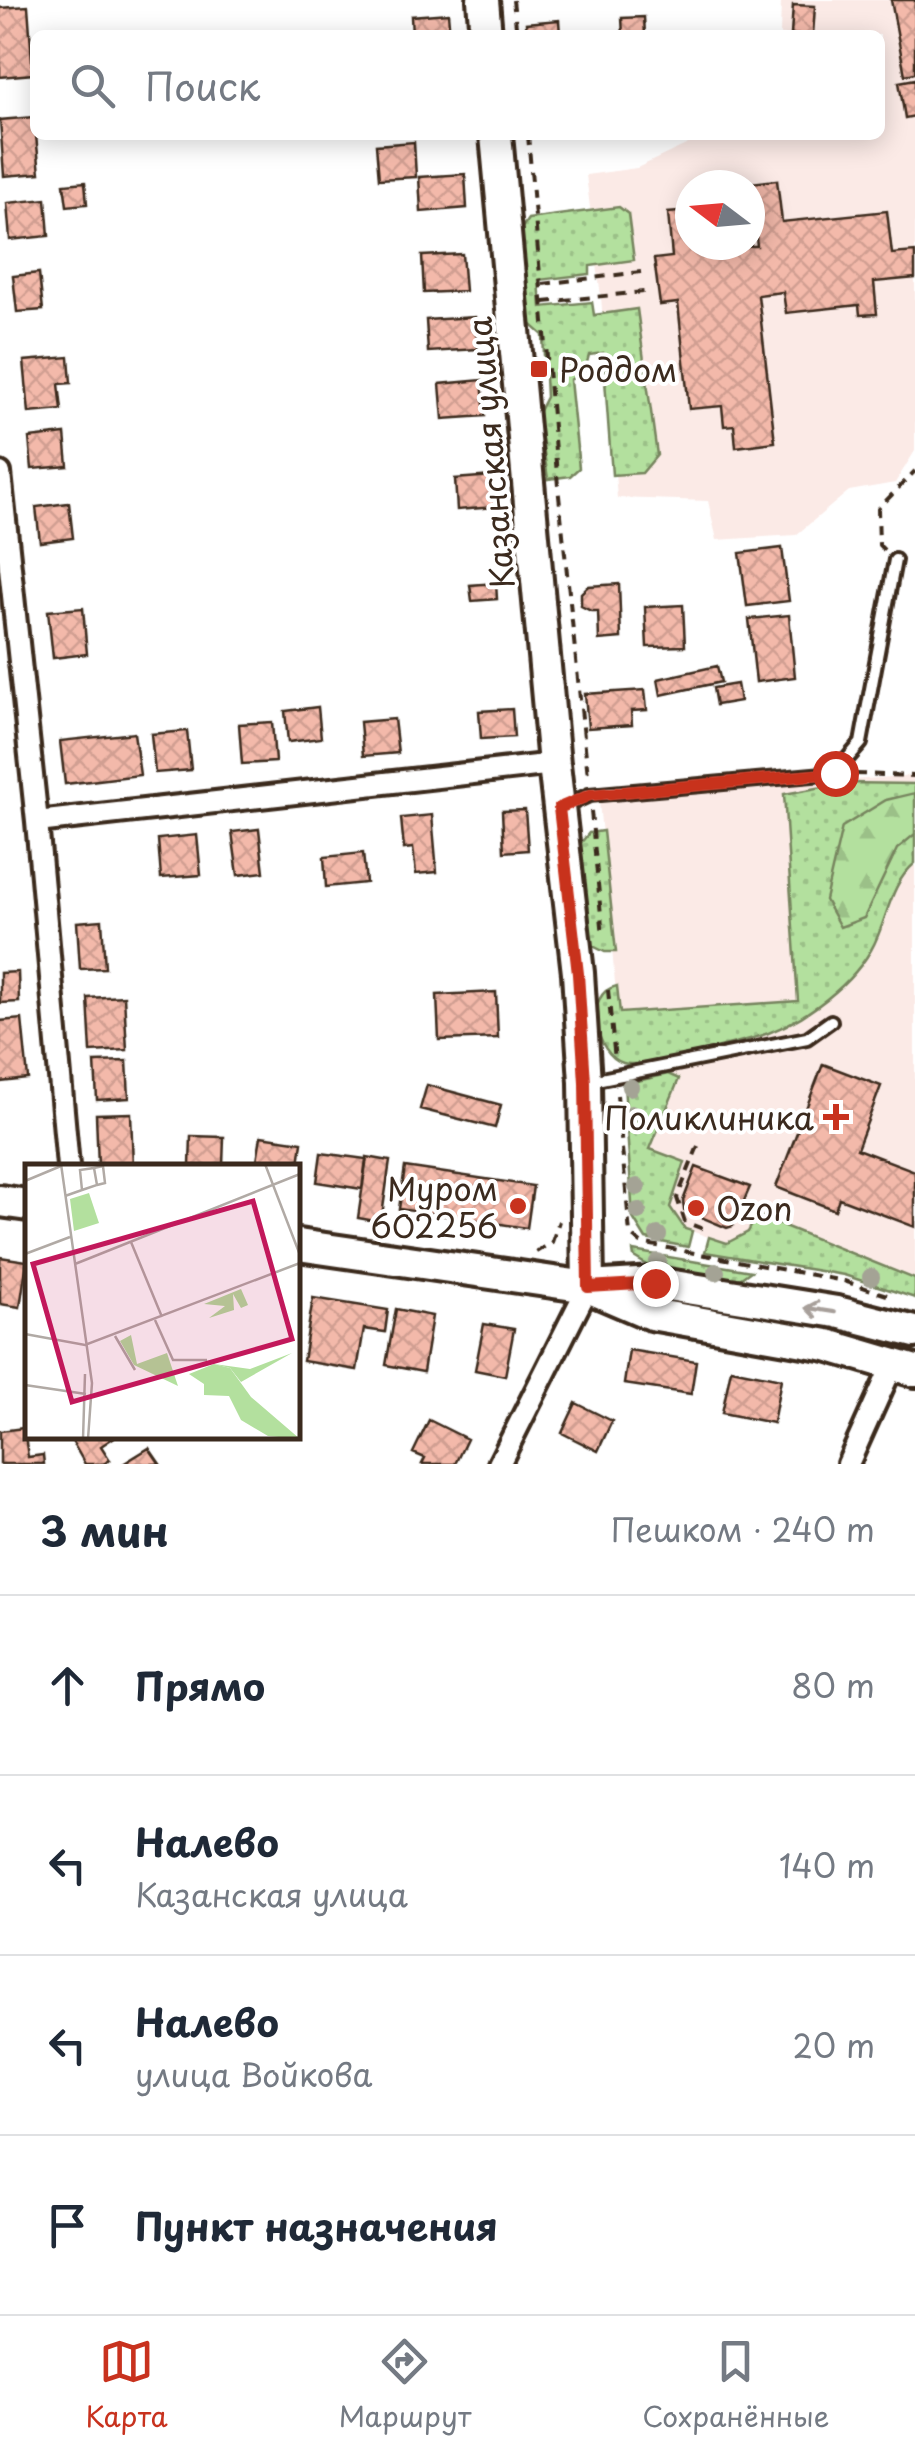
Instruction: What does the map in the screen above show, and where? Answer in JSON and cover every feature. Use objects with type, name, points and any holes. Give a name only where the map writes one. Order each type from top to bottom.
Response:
[{"type":"street","points":[[483,0],[486,30]]},
{"type":"street","name":"Казанская улица","points":[[496,140],[554,764],[578,974],[585,1082],[588,1287]]},
{"type":"street","points":[[0,473],[68,1164]]},
{"type":"street","points":[[37,822],[554,764]]},
{"type":"street","points":[[0,1201],[25,1205]]},
{"type":"street","points":[[300,1244],[588,1287],[655,1283],[837,1312],[915,1332]]},
{"type":"street","points":[[588,1287],[651,1314],[827,1345],[904,1368],[848,1464]]},
{"type":"street","points":[[500,1464],[588,1287]]},
{"type":"lane","points":[[559,808],[590,795],[835,773],[861,743],[895,560]]},
{"type":"lane","points":[[585,1082],[808,1038],[831,1021]]},
{"type":"path","points":[[513,0],[516,30]]},
{"type":"path","points":[[543,284],[642,272]]},
{"type":"path","points":[[544,302],[644,292]]},
{"type":"path","points":[[895,560],[879,545],[878,509],[915,472]]},
{"type":"path","points":[[835,773],[915,776]]},
{"type":"path","points":[[698,1146],[677,1198],[685,1222],[704,1228]]},
{"type":"path","points":[[533,1254],[552,1242],[560,1219]]},
{"type":"shaded area","points":[[781,0],[915,0],[915,451],[895,483],[849,491],[796,535],[717,540],[708,501],[617,498],[601,297],[586,175],[637,168],[696,140],[885,140],[885,30],[780,30]]},
{"type":"shaded area","points":[[915,775],[915,1279],[758,1215],[748,1232],[726,1243],[685,1229],[631,1161],[639,1089],[636,1050],[618,1017],[599,801]]},
{"type":"green space","points":[[619,207],[628,214],[634,260],[590,266],[590,274],[539,280],[541,307],[592,302],[594,315],[637,309],[657,455],[642,473],[612,475],[603,353],[589,355],[585,370],[570,380],[579,468],[570,476],[548,479],[538,413],[546,397],[543,335],[527,321],[521,229],[528,219]]},
{"type":"green space","points":[[845,783],[915,784],[915,863],[899,882],[877,939],[861,965],[818,1005],[767,1033],[647,1063],[623,1063],[613,1057],[600,1037],[596,1011],[606,991],[617,986],[620,1013],[798,1001],[784,794]]},
{"type":"green space","points":[[915,793],[915,834],[897,849],[864,918],[840,927],[825,900],[842,827],[886,800]]},
{"type":"green space","points":[[603,831],[616,952],[591,945],[580,844],[589,833]]},
{"type":"green space","points":[[668,1074],[679,1079],[650,1149],[685,1162],[670,1207],[685,1229],[692,1231],[688,1247],[646,1239],[633,1218],[624,1084]]},
{"type":"green space","points":[[757,1215],[915,1279],[915,1298],[844,1275],[705,1252],[709,1237],[727,1243],[748,1232]]},
{"type":"green space","points":[[633,1251],[751,1271],[737,1281],[647,1265],[634,1257]]},
{"type":"building","points":[[891,0],[915,0],[915,73],[905,75]]},
{"type":"building","points":[[793,5],[815,6],[813,30],[791,30]]},
{"type":"building","points":[[28,6],[30,74],[0,77],[0,8]]},
{"type":"building","points":[[448,13],[450,30],[412,30],[411,16]]},
{"type":"building","points":[[644,17],[645,30],[623,30],[622,18]]},
{"type":"building","points":[[559,20],[560,30],[527,30],[526,23]]},
{"type":"building","points":[[915,79],[915,116],[905,118],[899,82]]},
{"type":"building","points":[[30,117],[30,140],[36,140],[40,173],[4,176],[0,120]]},
{"type":"building","points":[[414,142],[416,177],[379,179],[376,145]]},
{"type":"building","points":[[465,174],[467,208],[421,212],[419,177]]},
{"type":"building","points":[[777,180],[782,222],[887,211],[892,254],[915,252],[915,278],[874,282],[877,314],[860,315],[859,305],[786,313],[783,292],[758,295],[775,442],[736,447],[734,425],[724,426],[722,406],[689,409],[678,303],[660,305],[654,259],[672,257],[668,213],[675,212],[675,260],[765,260],[765,181]]},
{"type":"building","points":[[85,182],[87,204],[67,206],[64,184]]},
{"type":"building","points":[[46,199],[49,236],[10,240],[7,203]]},
{"type":"building","points":[[462,254],[465,291],[424,293],[422,256]]},
{"type":"building","points":[[39,273],[43,310],[17,312],[13,276]]},
{"type":"building","points":[[475,317],[478,349],[428,352],[426,320]]},
{"type":"building","points":[[69,357],[71,383],[59,384],[62,410],[29,413],[24,361]]},
{"type":"building","points":[[482,380],[485,416],[443,419],[440,384]]},
{"type":"building","points":[[65,434],[68,466],[32,469],[29,438]]},
{"type":"building","points":[[492,476],[495,507],[457,510],[455,479]]},
{"type":"building","points":[[69,503],[73,538],[40,542],[36,507]]},
{"type":"building","points":[[782,548],[789,601],[747,606],[740,553]]},
{"type":"building","points":[[496,583],[497,599],[472,601],[470,585]]},
{"type":"building","points":[[619,584],[621,638],[599,640],[598,611],[581,606],[581,593],[588,586]]},
{"type":"building","points":[[683,605],[685,646],[647,647],[645,607]]},
{"type":"building","points":[[83,608],[87,654],[53,658],[48,611]]},
{"type":"building","points":[[789,615],[795,677],[756,682],[749,619]]},
{"type":"building","points":[[717,666],[721,682],[661,695],[658,679]]},
{"type":"building","points":[[737,684],[740,701],[716,705],[713,688]]},
{"type":"building","points":[[645,690],[647,710],[631,711],[632,725],[588,728],[585,694]]},
{"type":"building","points":[[318,707],[321,738],[288,742],[285,711]]},
{"type":"building","points":[[512,709],[514,737],[481,739],[479,711]]},
{"type":"building","points":[[394,719],[398,753],[363,756],[360,722]]},
{"type":"building","points":[[272,722],[275,762],[242,764],[239,724]]},
{"type":"building","points":[[187,731],[191,770],[155,773],[151,734]]},
{"type":"building","points":[[134,733],[140,775],[65,784],[60,741]]},
{"type":"building","points":[[525,810],[528,850],[504,852],[502,811]]},
{"type":"building","points":[[432,815],[437,872],[416,874],[413,848],[404,849],[401,818]]},
{"type":"building","points":[[259,829],[264,872],[238,875],[232,832]]},
{"type":"building","points":[[197,835],[201,875],[161,878],[158,839]]},
{"type":"building","points":[[363,853],[366,883],[326,887],[324,857]]},
{"type":"building","points":[[102,920],[105,968],[80,969],[77,922]]},
{"type":"building","points":[[18,972],[19,1002],[0,1003],[0,973]]},
{"type":"building","points":[[496,992],[498,1038],[439,1040],[437,995]]},
{"type":"building","points":[[124,996],[127,1050],[91,1052],[88,998]]},
{"type":"building","points":[[22,1019],[28,1079],[0,1082],[0,1021]]},
{"type":"building","points":[[127,1061],[129,1098],[97,1100],[95,1062]]},
{"type":"building","name":"Поликлиника","points":[[823,1064],[881,1086],[857,1149],[915,1171],[915,1227],[839,1198],[835,1210],[776,1187]]},
{"type":"building","points":[[427,1085],[501,1105],[495,1128],[420,1109]]},
{"type":"building","points":[[131,1113],[133,1164],[98,1164],[96,1114]]},
{"type":"building","points":[[191,1136],[224,1137],[223,1164],[190,1164]]},
{"type":"building","points":[[261,1136],[302,1142],[299,1164],[256,1164]]},
{"type":"building","points":[[321,1153],[366,1159],[362,1189],[317,1182]]},
{"type":"building","points":[[367,1157],[390,1161],[381,1222],[358,1218]]},
{"type":"building","points":[[405,1167],[533,1186],[527,1228],[399,1209]]},
{"type":"building","points":[[696,1167],[750,1187],[733,1226],[727,1228],[684,1210],[683,1201]]},
{"type":"building","points":[[0,1257],[25,1261],[20,1307],[0,1304]]},
{"type":"building","points":[[313,1298],[388,1310],[385,1332],[364,1329],[357,1370],[303,1361]]},
{"type":"building","points":[[396,1309],[432,1316],[423,1372],[386,1365]]},
{"type":"building","points":[[484,1324],[514,1329],[505,1376],[475,1370]]},
{"type":"building","points":[[629,1350],[696,1361],[691,1394],[624,1384]]},
{"type":"building","points":[[731,1369],[781,1379],[773,1423],[722,1413]]},
{"type":"building","points":[[576,1403],[612,1421],[598,1451],[562,1433]]},
{"type":"building","points":[[429,1420],[467,1439],[455,1464],[422,1464],[425,1458],[413,1453]]},
{"type":"building","points":[[24,1428],[28,1457],[43,1455],[44,1464],[0,1464],[0,1431]]},
{"type":"building","points":[[71,1439],[112,1439],[101,1446],[110,1460],[85,1464]]},
{"type":"building","points":[[149,1448],[160,1464],[123,1464]]},
{"type":"place","name":"Роддом","points":[[539,369]]},
{"type":"place","name":"Поликлиника","points":[[836,1117]]},
{"type":"place","name":"Муром 602256","points":[[518,1206]]},
{"type":"place","name":"Ozon","points":[[696,1208]]},
{"type":"route","points":[[655,1283],[588,1287],[585,1082],[578,974],[559,808],[590,795],[835,773]]}]
